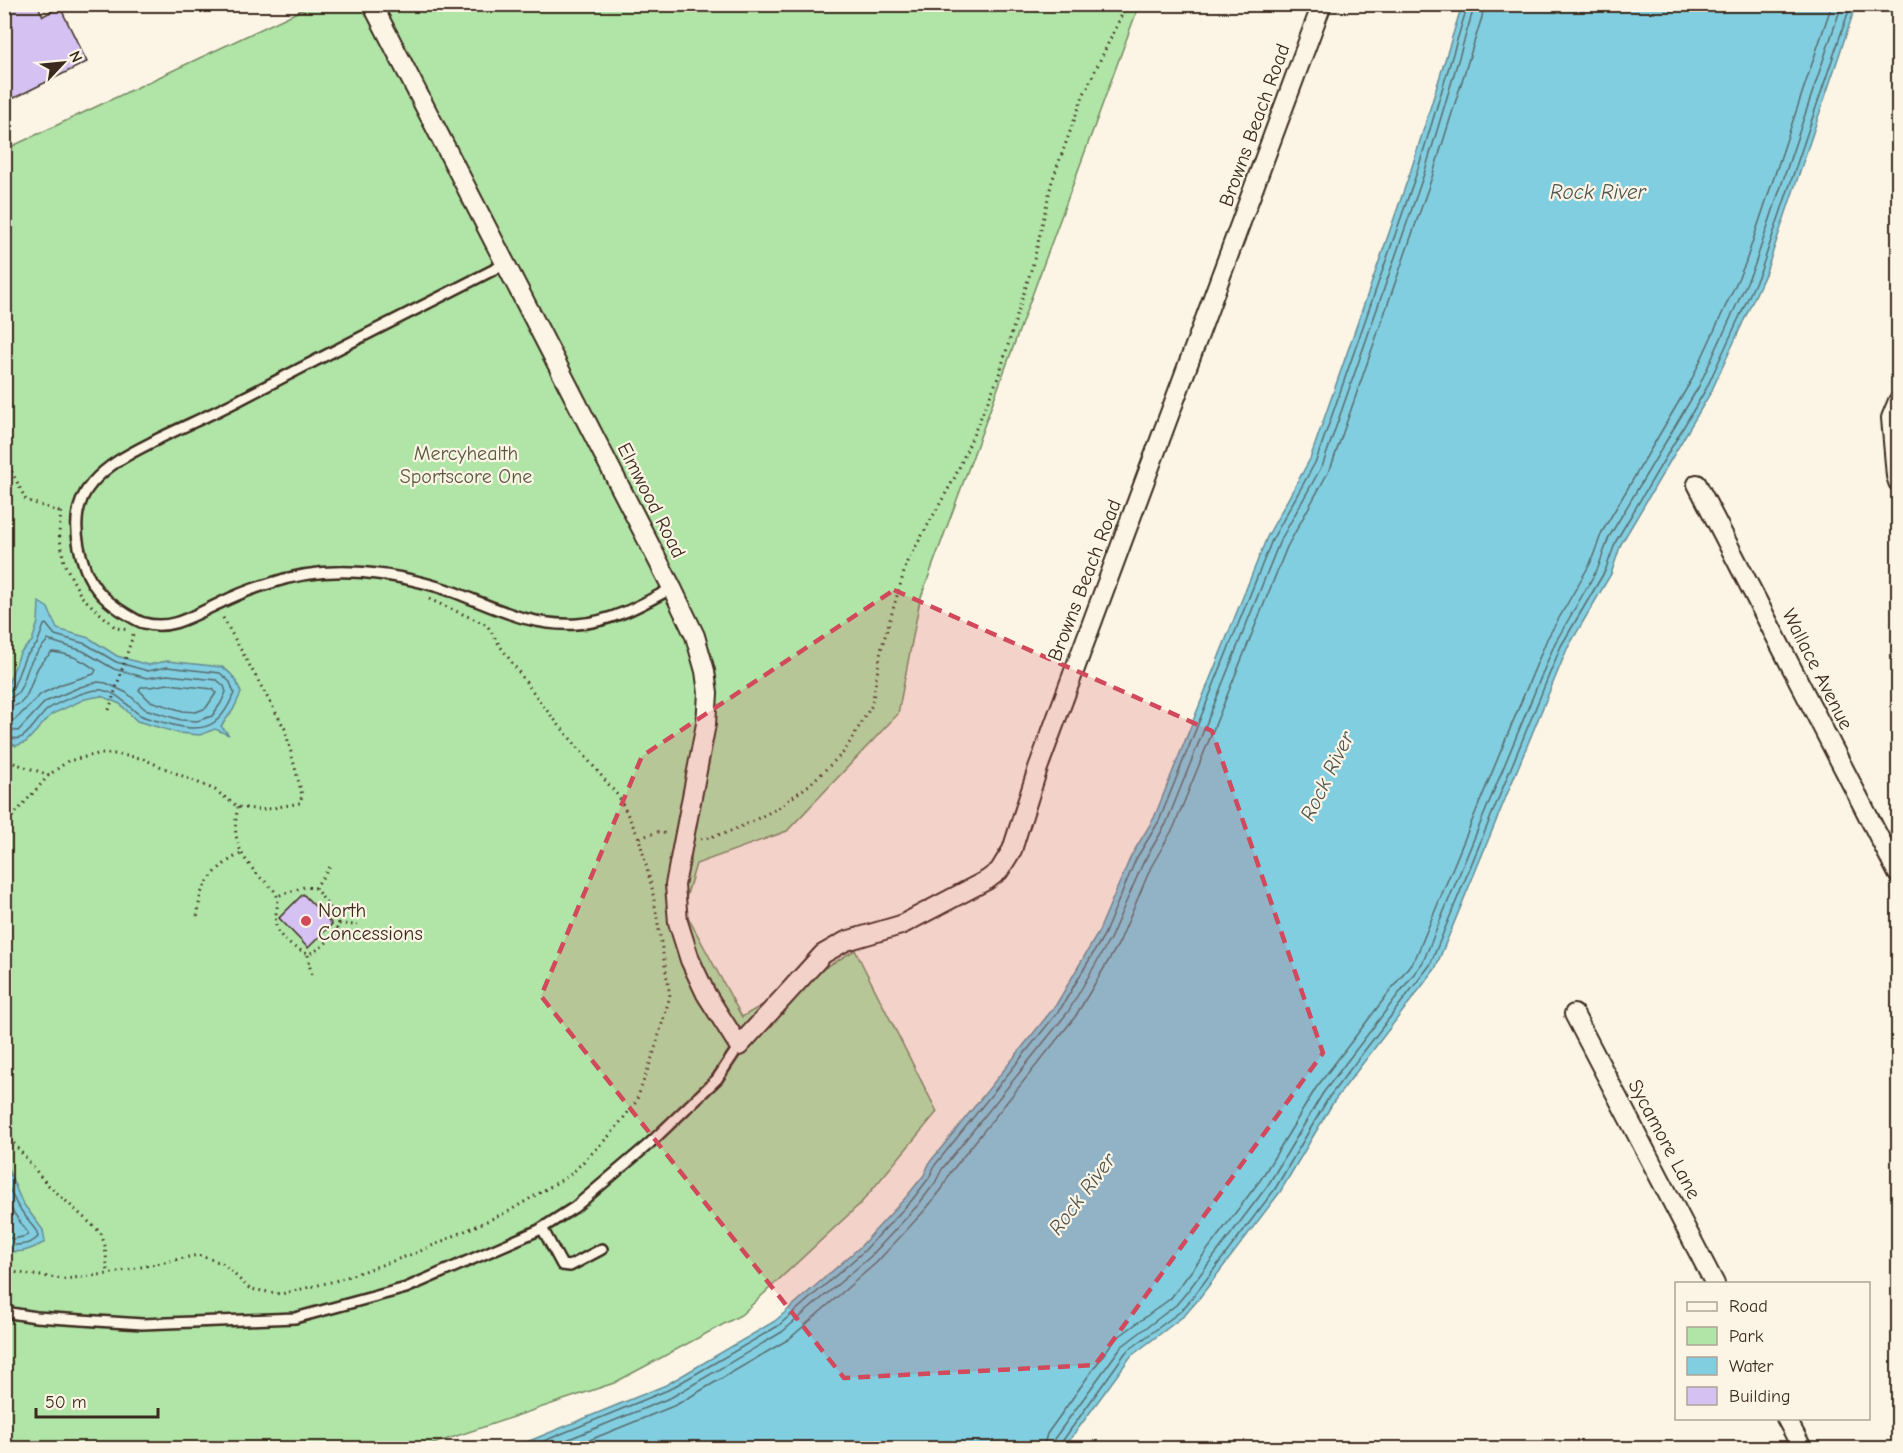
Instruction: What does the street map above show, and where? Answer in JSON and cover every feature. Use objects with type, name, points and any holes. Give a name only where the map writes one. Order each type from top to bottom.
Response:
[{"type":"street","name":"Elmwood Road","points":[[372,4],[672,588],[694,636],[705,671],[708,693],[706,724],[675,885],[678,922],[690,960],[705,994],[739,1046]]},
{"type":"street","name":"Browns Beach Road","points":[[739,1046],[823,954],[846,941],[901,925],[987,880],[999,871],[1012,850],[1038,768],[1322,4]]},
{"type":"street","points":[[1897,479],[1891,418],[1899,401]]},
{"type":"street","name":"Wallace Avenue","points":[[1697,484],[1899,874]]},
{"type":"street","name":"Sycamore Lane","points":[[1574,1014],[1714,1282]]},
{"type":"street","points":[[1787,1420],[1802,1449]]},
{"type":"lane","points":[[505,264],[111,464],[91,484],[81,499],[76,518],[79,550],[89,578],[101,596],[114,607],[143,623],[161,625],[185,621],[218,603],[269,583],[301,575],[348,572],[385,574],[451,591],[517,618],[538,622],[578,624],[614,616],[672,588]]},
{"type":"lane","points":[[4,1312],[36,1317],[141,1324],[295,1318],[406,1288],[542,1228],[575,1206],[650,1144],[717,1079],[739,1046]]},
{"type":"lane","points":[[542,1228],[562,1265],[570,1266],[602,1249]]},
{"type":"path","points":[[4,462],[11,470],[26,500],[76,518]]},
{"type":"path","points":[[61,512],[59,533],[64,563],[81,596],[116,628],[141,633]]},
{"type":"path","points":[[422,596],[487,625],[544,707],[619,797],[639,838]]},
{"type":"path","points":[[213,620],[229,613]]},
{"type":"path","points":[[4,826],[49,775],[68,761],[98,754],[141,758],[215,790],[238,807],[262,810],[300,803],[302,795],[285,729],[222,616]]},
{"type":"path","points":[[109,710],[134,632]]},
{"type":"path","points":[[4,756],[14,763],[49,775]]},
{"type":"path","points":[[238,807],[235,818],[241,854],[275,891],[279,902],[275,917],[279,935],[297,949],[308,954],[316,951],[335,933],[339,924],[336,915],[315,888],[304,887],[277,896]]},
{"type":"path","points":[[197,916],[202,891],[215,873],[232,858],[241,854]]},
{"type":"path","points":[[315,888],[331,865]]},
{"type":"path","points":[[339,924],[358,925]]},
{"type":"path","points":[[308,954],[311,974]]},
{"type":"path","points":[[4,1128],[46,1183],[101,1233],[108,1274]]},
{"type":"highlighted area","points":[[894,590],[1212,731],[1323,1053],[1095,1365],[844,1378],[541,996],[642,756]]},
{"type":"green space","name":"Mercyhealth Sportscore One","points":[[312,5],[1139,5],[920,600],[898,714],[787,831],[696,864],[683,908],[742,1017],[855,950],[937,1112],[861,1203],[741,1315],[614,1383],[421,1448],[5,1448],[4,150]]},
{"type":"water","name":"Rock River","points":[[1462,5],[1857,5],[1766,272],[1711,392],[1621,544],[1611,574],[1567,649],[1435,969],[1334,1101],[1280,1192],[1197,1301],[1185,1315],[1131,1356],[1064,1448],[512,1448],[666,1385],[775,1321],[860,1247],[907,1196],[924,1175],[930,1162],[1056,1005],[1098,933],[1131,856],[1154,818],[1267,537],[1310,459],[1411,170]]},
{"type":"water","points":[[39,602],[48,608],[57,629],[89,638],[117,656],[148,665],[167,661],[222,667],[234,678],[241,693],[233,710],[221,726],[229,735],[215,729],[200,735],[178,733],[137,721],[120,704],[101,696],[85,699],[52,714],[26,742],[16,746],[5,740],[5,692],[20,653],[32,641],[38,622]]},
{"type":"water","points":[[5,1162],[22,1202],[43,1230],[45,1242],[20,1252],[5,1250]]},
{"type":"building","points":[[4,4],[37,4],[43,16],[60,7],[87,62],[4,103]]},
{"type":"building","name":"North Concessions","points":[[303,894],[332,924],[308,948],[279,918]]},
{"type":"place","name":"North Concessions","points":[[306,921]]}]
